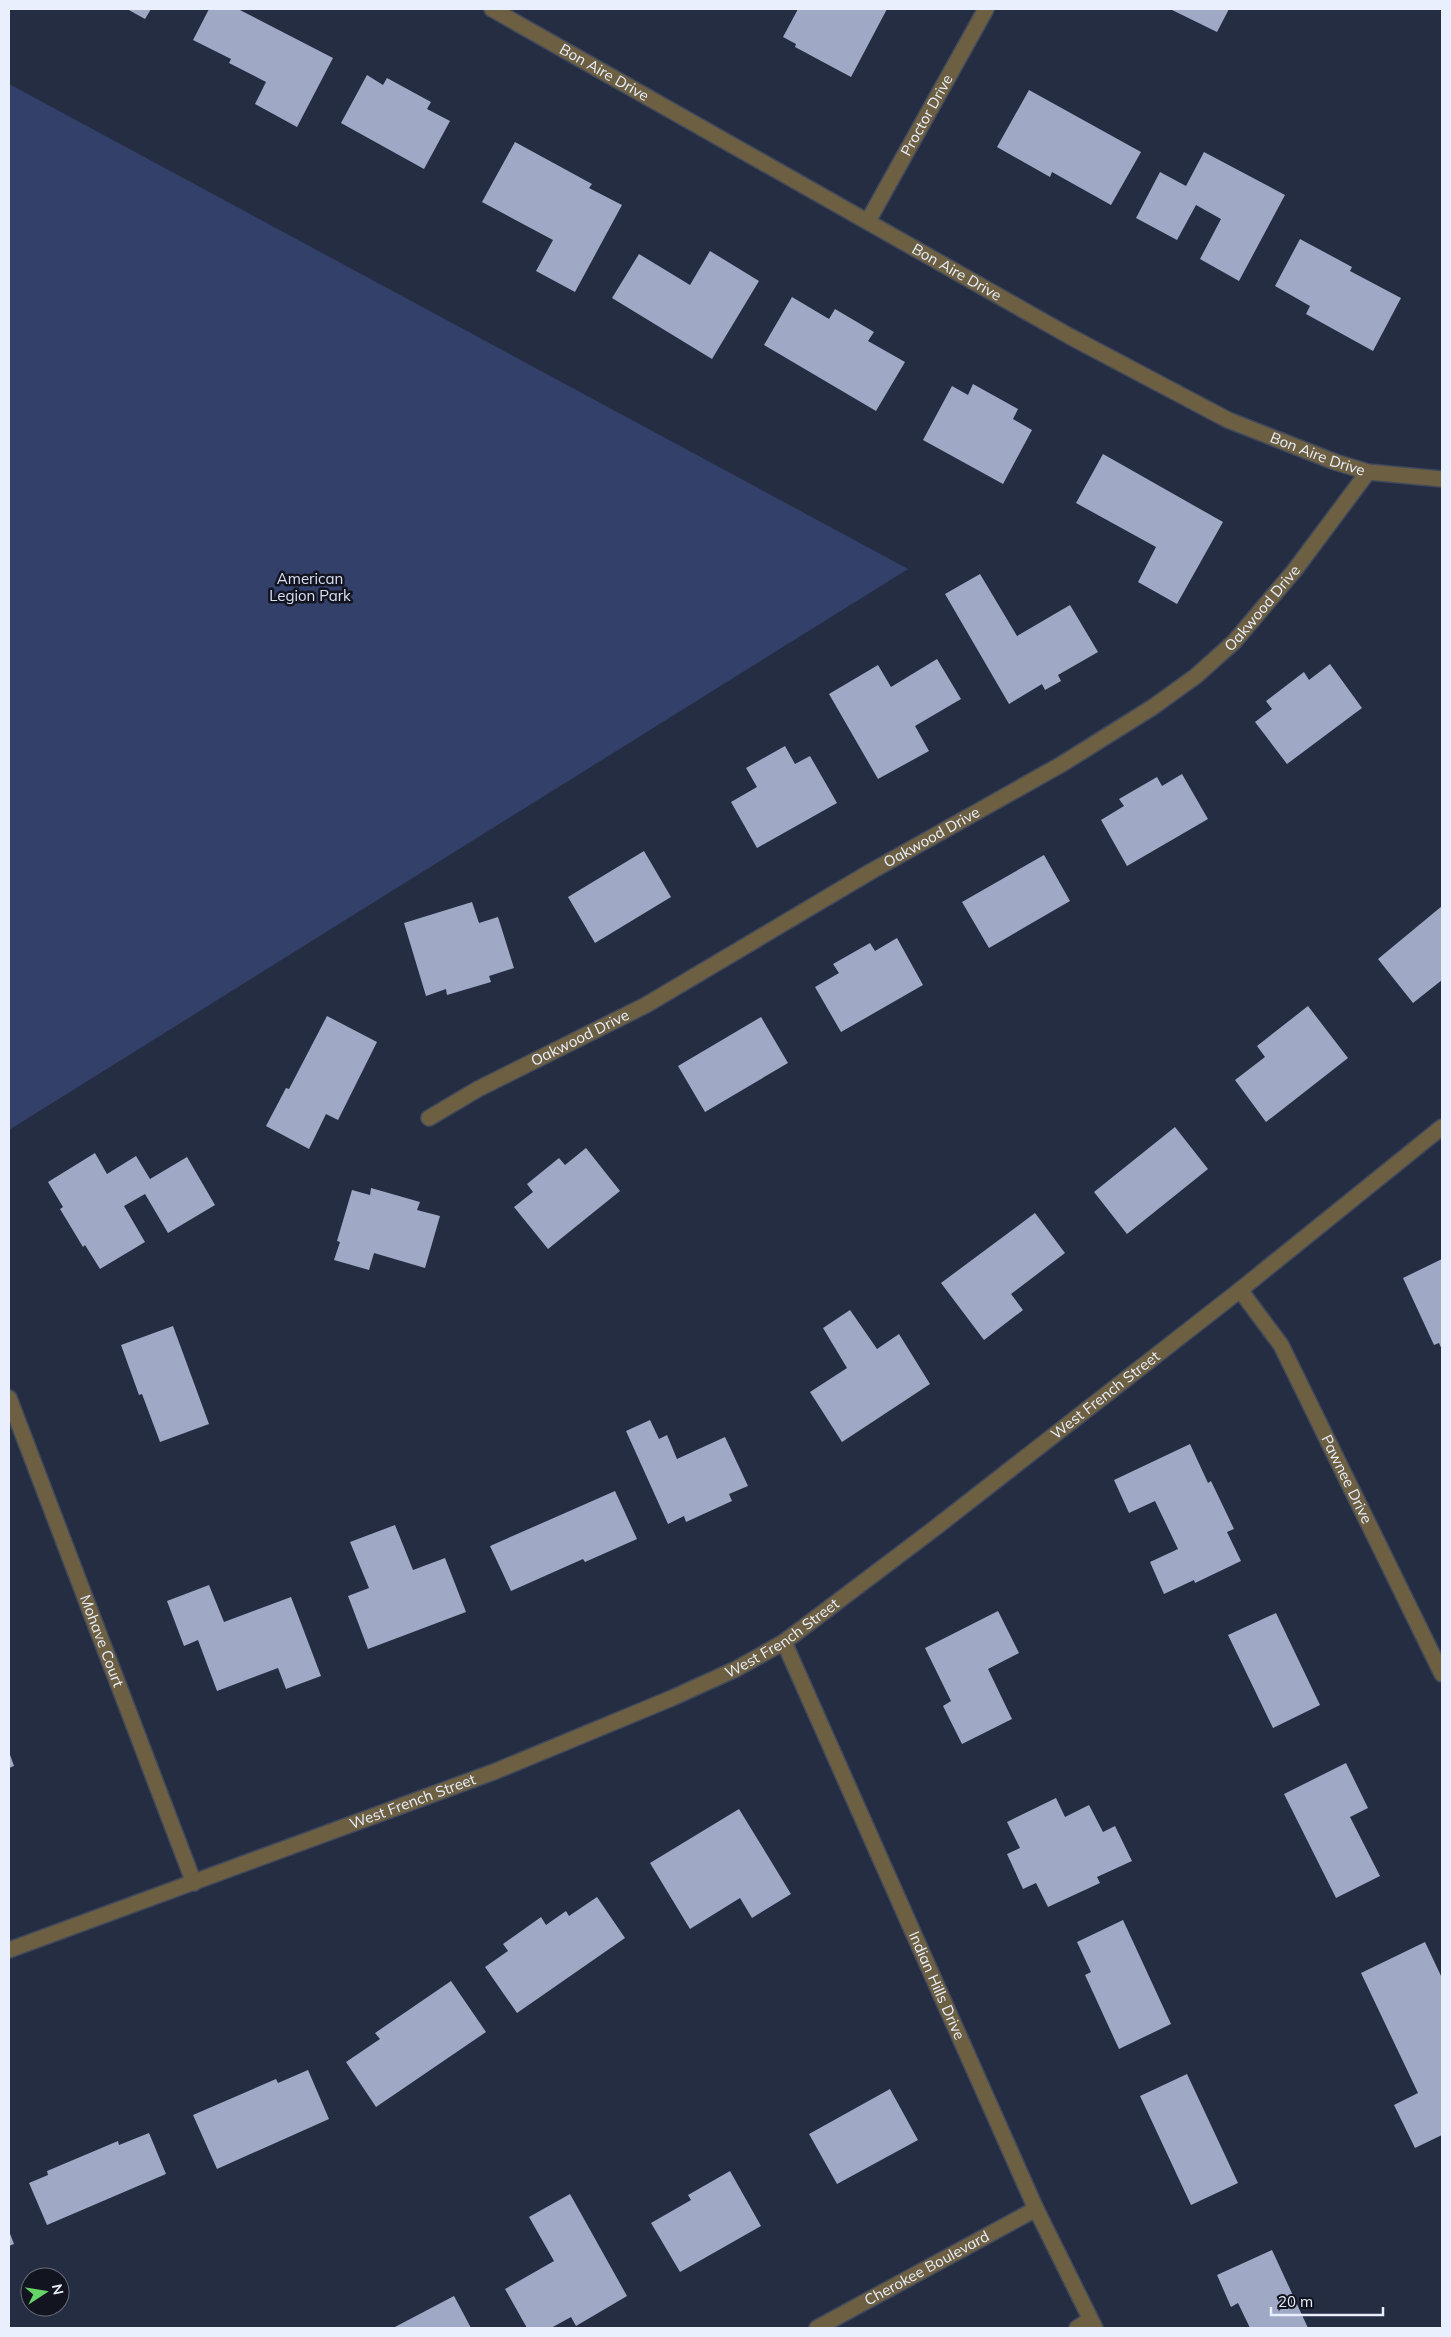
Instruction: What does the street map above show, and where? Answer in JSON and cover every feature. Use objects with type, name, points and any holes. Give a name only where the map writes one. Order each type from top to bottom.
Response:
[{"type":"street","name":"Bon Aire Drive","points":[[492,9],[1072,337],[1228,420],[1334,462],[1368,472],[1442,479]]},
{"type":"street","name":"Proctor Drive","points":[[868,221],[986,9]]},
{"type":"street","name":"Oakwood Drive","points":[[429,1118],[478,1089],[646,1004],[870,872],[1062,764],[1153,707],[1196,676],[1234,642],[1294,571],[1368,472]]},
{"type":"street","name":"West French Street","points":[[9,1950],[505,1767],[672,1698],[736,1668],[784,1642],[935,1528],[1240,1290],[1442,1127]]},
{"type":"street","name":"Pawnee Drive","points":[[1240,1290],[1281,1345],[1442,1674]]},
{"type":"street","name":"Mohave Court","points":[[9,1398],[194,1883]]},
{"type":"street","name":"Indian Hills Drive","points":[[784,1642],[1036,2208],[1092,2324]]},
{"type":"street","name":"Cherokee Boulevard","points":[[818,2328],[1036,2208]]},
{"type":"street","points":[[1077,2328],[1092,2324]]},
{"type":"green space","name":"American Legion Park","points":[[9,84],[908,569],[9,1130]]},
{"type":"building","points":[[127,9],[151,9],[145,19]]},
{"type":"building","points":[[209,9],[238,9],[333,58],[297,127],[255,104],[266,82],[229,63],[231,59],[193,40]]},
{"type":"building","points":[[798,9],[887,9],[851,77],[795,47],[796,44],[783,37]]},
{"type":"building","points":[[1170,9],[1229,9],[1217,32]]},
{"type":"building","points":[[367,75],[383,85],[387,78],[431,102],[427,109],[450,121],[424,169],[341,123]]},
{"type":"building","points":[[1029,90],[1141,152],[1111,205],[1052,172],[1050,177],[997,147]]},
{"type":"building","points":[[515,142],[592,184],[589,188],[622,205],[575,292],[536,271],[553,240],[482,202]]},
{"type":"building","points":[[1204,152],[1285,195],[1239,281],[1200,259],[1221,219],[1196,205],[1177,240],[1136,218],[1160,172],[1186,186]]},
{"type":"building","points":[[1300,239],[1352,267],[1350,271],[1401,298],[1373,351],[1306,314],[1310,306],[1275,286]]},
{"type":"building","points":[[710,251],[759,281],[712,359],[612,298],[639,254],[690,285]]},
{"type":"building","points":[[792,297],[829,319],[835,309],[874,332],[868,341],[905,362],[876,411],[764,345]]},
{"type":"building","points":[[973,384],[1018,409],[1013,419],[1032,430],[1003,484],[923,440],[952,386],[968,395]]},
{"type":"building","points":[[1103,454],[1223,522],[1177,604],[1138,582],[1156,547],[1076,503]]},
{"type":"building","points":[[980,574],[1017,636],[1070,605],[1098,652],[1058,675],[1061,681],[1045,690],[1042,684],[1009,704],[945,594]]},
{"type":"building","points":[[937,659],[961,699],[915,726],[929,751],[878,779],[829,694],[878,665],[891,687]]},
{"type":"building","points":[[1330,664],[1362,708],[1287,764],[1255,722],[1272,709],[1266,701],[1304,672],[1309,680]]},
{"type":"building","points":[[785,746],[795,764],[810,756],[837,803],[757,848],[731,802],[757,787],[746,768]]},
{"type":"building","points":[[1182,774],[1208,819],[1127,866],[1101,820],[1124,806],[1119,799],[1157,777],[1162,786]]},
{"type":"building","points":[[644,851],[671,897],[595,943],[568,897]]},
{"type":"building","points":[[1044,855],[1070,901],[989,948],[962,902]]},
{"type":"building","points":[[472,902],[479,923],[498,917],[514,968],[489,976],[491,982],[447,995],[446,989],[426,996],[404,923]]},
{"type":"building","points":[[1442,906],[1442,980],[1413,1003],[1378,959]]},
{"type":"building","points":[[897,938],[923,985],[841,1032],[815,987],[839,973],[833,964],[870,943],[875,951]]},
{"type":"building","points":[[1308,1006],[1348,1058],[1266,1122],[1235,1080],[1265,1057],[1257,1046]]},
{"type":"building","points":[[327,1016],[377,1042],[338,1120],[326,1114],[309,1149],[266,1126],[286,1088],[289,1089]]},
{"type":"building","points":[[761,1017],[788,1063],[705,1112],[678,1066]]},
{"type":"building","points":[[1175,1127],[1208,1169],[1127,1234],[1094,1192]]},
{"type":"building","points":[[586,1148],[620,1191],[548,1249],[514,1207],[533,1192],[527,1184],[559,1158],[565,1165]]},
{"type":"building","points":[[95,1153],[107,1174],[136,1156],[150,1179],[187,1157],[215,1205],[168,1233],[145,1194],[124,1206],[145,1242],[100,1269],[85,1245],[83,1247],[60,1209],[63,1207],[48,1182]]},
{"type":"building","points":[[371,1188],[420,1202],[417,1210],[440,1216],[425,1268],[374,1253],[369,1270],[334,1260],[340,1242],[337,1241],[352,1190],[370,1195]]},
{"type":"building","points":[[1035,1213],[1065,1253],[1011,1294],[1023,1310],[984,1340],[941,1283]]},
{"type":"building","points":[[1442,1259],[1442,1350],[1439,1343],[1434,1345],[1403,1278]]},
{"type":"building","points":[[850,1310],[877,1349],[899,1334],[930,1384],[842,1442],[810,1392],[847,1368],[823,1328]]},
{"type":"building","points":[[173,1326],[209,1424],[160,1442],[142,1394],[139,1395],[121,1345]]},
{"type":"building","points":[[650,1420],[659,1439],[667,1435],[677,1459],[725,1437],[748,1486],[729,1494],[732,1501],[686,1522],[684,1516],[668,1524],[626,1431]]},
{"type":"building","points":[[1190,1444],[1208,1483],[1211,1481],[1234,1529],[1227,1532],[1241,1561],[1195,1583],[1194,1580],[1164,1594],[1150,1562],[1178,1549],[1155,1501],[1129,1513],[1114,1480]]},
{"type":"building","points":[[615,1491],[637,1539],[585,1562],[583,1559],[511,1591],[490,1546]]},
{"type":"building","points":[[395,1525],[413,1570],[445,1558],[466,1612],[368,1649],[348,1596],[369,1588],[350,1542]]},
{"type":"building","points":[[209,1585],[224,1622],[291,1597],[321,1676],[286,1689],[278,1668],[217,1691],[198,1640],[184,1646],[167,1601]]},
{"type":"building","points":[[998,1611],[1019,1653],[988,1669],[1012,1719],[962,1744],[943,1706],[951,1701],[925,1648]]},
{"type":"building","points":[[1276,1613],[1320,1705],[1273,1728],[1228,1635]]},
{"type":"building","points":[[9,1752],[14,1766],[9,1768]]},
{"type":"building","points":[[1346,1763],[1368,1808],[1350,1817],[1380,1876],[1336,1898],[1284,1794]]},
{"type":"building","points":[[1056,1798],[1065,1817],[1089,1805],[1103,1832],[1115,1826],[1132,1861],[1097,1877],[1100,1883],[1048,1907],[1036,1883],[1023,1889],[1007,1854],[1020,1848],[1007,1822]]},
{"type":"building","points":[[739,1809],[791,1894],[752,1918],[740,1898],[690,1929],[650,1863]]},
{"type":"building","points":[[597,1897],[625,1938],[517,2013],[485,1967],[508,1951],[503,1944],[541,1917],[546,1925],[566,1911],[569,1916]]},
{"type":"building","points":[[1123,1920],[1171,2024],[1119,2049],[1085,1975],[1091,1972],[1077,1942]]},
{"type":"building","points":[[1425,1942],[1442,1978],[1442,2135],[1415,2148],[1394,2105],[1418,2093],[1361,1973]]},
{"type":"building","points":[[451,1981],[486,2032],[376,2107],[346,2062],[380,2039],[375,2033]]},
{"type":"building","points":[[308,2070],[329,2119],[217,2169],[193,2115],[276,2079],[278,2083]]},
{"type":"building","points":[[1187,2074],[1238,2183],[1191,2205],[1140,2096]]},
{"type":"building","points":[[890,2089],[918,2140],[837,2184],[809,2134]]},
{"type":"building","points":[[149,2133],[166,2174],[47,2225],[29,2183],[48,2175],[47,2171],[118,2141],[119,2145]]},
{"type":"building","points":[[730,2171],[761,2226],[680,2272],[651,2223],[691,2200],[688,2195]]},
{"type":"building","points":[[570,2194],[627,2296],[576,2326],[571,2317],[551,2328],[527,2328],[505,2289],[554,2261],[529,2217]]},
{"type":"building","points":[[9,2231],[14,2244],[9,2246]]},
{"type":"building","points":[[1272,2250],[1308,2328],[1250,2328],[1238,2303],[1231,2307],[1217,2275]]},
{"type":"building","points":[[454,2296],[471,2328],[393,2328]]}]
